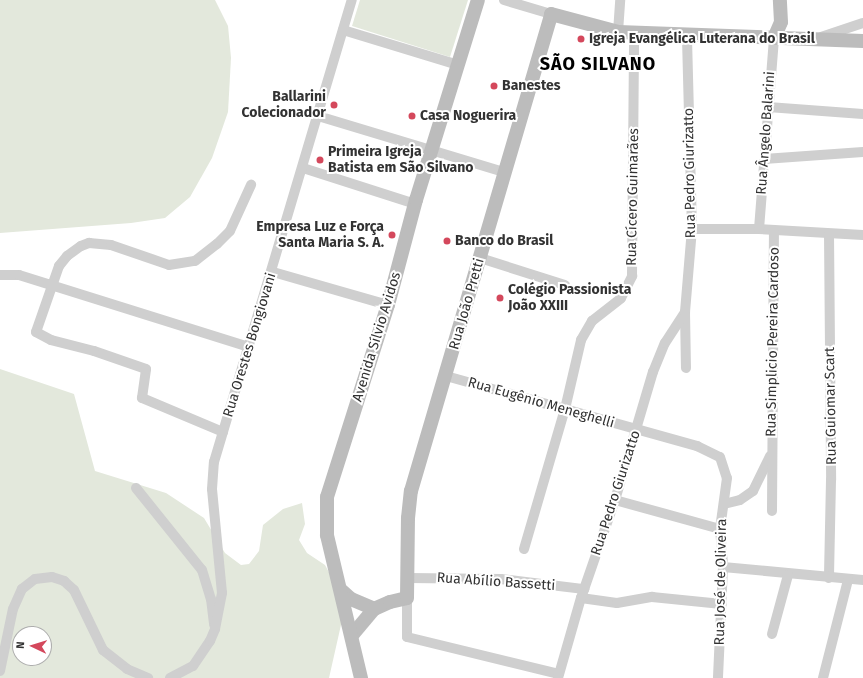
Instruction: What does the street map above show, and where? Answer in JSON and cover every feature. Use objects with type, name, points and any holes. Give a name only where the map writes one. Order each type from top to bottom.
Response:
[{"type":"main road","name":"Avenida Sílvio Avidos","points":[[361,678],[353,634],[327,534],[327,497],[388,305],[416,204],[478,0]]},
{"type":"main road","points":[[774,38],[781,18],[780,0]]},
{"type":"main road","points":[[551,14],[618,32],[863,41]]},
{"type":"main road","name":"Rua João Pretti","points":[[407,598],[408,518],[411,491],[551,14]]},
{"type":"main road","points":[[342,590],[352,599],[374,609]]},
{"type":"main road","points":[[353,634],[374,609],[390,602],[407,598]]},
{"type":"street","name":"Rua Orestes Bongiovani","points":[[170,678],[193,666],[210,641],[215,628],[222,593],[212,475],[223,432],[273,272],[352,0]]},
{"type":"street","points":[[504,0],[551,14]]},
{"type":"street","points":[[618,32],[620,0]]},
{"type":"street","points":[[815,39],[863,23]]},
{"type":"street","points":[[343,30],[458,65]]},
{"type":"street","name":"Rua Cícero Guimarães","points":[[524,549],[565,409],[581,340],[592,320],[621,298],[632,276],[634,33]]},
{"type":"street","name":"Rua Pedro Giurizatto","points":[[686,368],[685,312],[692,230],[687,34]]},
{"type":"street","name":"Rua Ângelo Balarini","points":[[759,229],[774,38]]},
{"type":"street","points":[[768,107],[863,114]]},
{"type":"street","points":[[318,116],[432,152],[504,172]]},
{"type":"street","points":[[764,159],[863,152]]},
{"type":"street","points":[[303,168],[416,204]]},
{"type":"street","points":[[223,432],[147,400],[141,394],[148,372],[146,369],[38,334],[37,328],[63,260],[81,246],[89,243],[119,247],[169,265],[195,261],[217,244],[230,230],[251,185]]},
{"type":"street","points":[[692,230],[759,229],[774,232],[863,235]]},
{"type":"street","name":"Rua Simplicio Pereira Cardoso","points":[[772,512],[774,232]]},
{"type":"street","name":"Rua Guiomar Scart","points":[[829,234],[831,480],[829,578]]},
{"type":"street","points":[[480,258],[565,285]]},
{"type":"street","points":[[273,272],[388,305]]},
{"type":"street","points":[[0,275],[18,275],[52,287],[249,347]]},
{"type":"street","name":"Rua Pedro Giurizatto","points":[[559,676],[582,594],[615,500],[653,372],[665,343],[685,312]]},
{"type":"street","name":"Rua Eugênio Meneghelli","points":[[446,376],[697,446],[716,454],[724,463]]},
{"type":"street","name":"Rua Simplicio Pereira Cardoso","points":[[724,504],[740,500],[753,492],[772,452]]},
{"type":"street","name":"Rua José de Oliveira","points":[[718,678],[723,567],[720,530],[727,478],[724,463]]},
{"type":"street","points":[[136,488],[202,570],[211,599],[215,628]]},
{"type":"street","points":[[615,500],[720,530]]},
{"type":"street","points":[[723,567],[788,575],[863,580]]},
{"type":"street","points":[[772,634],[788,575]]},
{"type":"street","points":[[0,670],[13,609],[22,589],[35,579],[52,577],[64,581],[74,590],[103,650],[127,669],[148,678]]},
{"type":"street","name":"Rua Abílio Bassetti","points":[[408,578],[501,579],[582,594],[617,603],[648,597],[722,604]]},
{"type":"street","points":[[823,678],[848,580]]},
{"type":"street","points":[[407,598],[407,637],[559,676]]},
{"type":"shaded area","points":[[0,0],[215,0],[228,26],[231,58],[228,112],[212,158],[190,197],[165,218],[131,223],[0,233]]},
{"type":"shaded area","points":[[360,0],[468,0],[450,57],[352,26]]},
{"type":"shaded area","points":[[0,369],[74,394],[95,471],[166,493],[204,518],[225,553],[241,565],[249,564],[259,551],[263,525],[283,509],[302,503],[305,524],[299,540],[307,553],[325,565],[341,594],[343,616],[329,678],[0,678]]},
{"type":"place","name":"Igreja Evangélica Luterana do Brasil","points":[[581,39]]},
{"type":"place","name":"Banestes","points":[[494,86]]},
{"type":"place","name":"Ballarini Colecionador","points":[[334,105]]},
{"type":"place","name":"Casa Noguerira","points":[[412,116]]},
{"type":"place","name":"Primeira Igreja Batista em São Silvano","points":[[320,160]]},
{"type":"place","name":"Empresa Luz e Força Santa Maria S. A.","points":[[392,235]]},
{"type":"place","name":"Banco do Brasil","points":[[447,241]]},
{"type":"place","name":"Colégio Passionista João XXIII","points":[[500,298]]},
{"type":"district","name":"SÃO SILVANO","points":[[598,64]]}]
